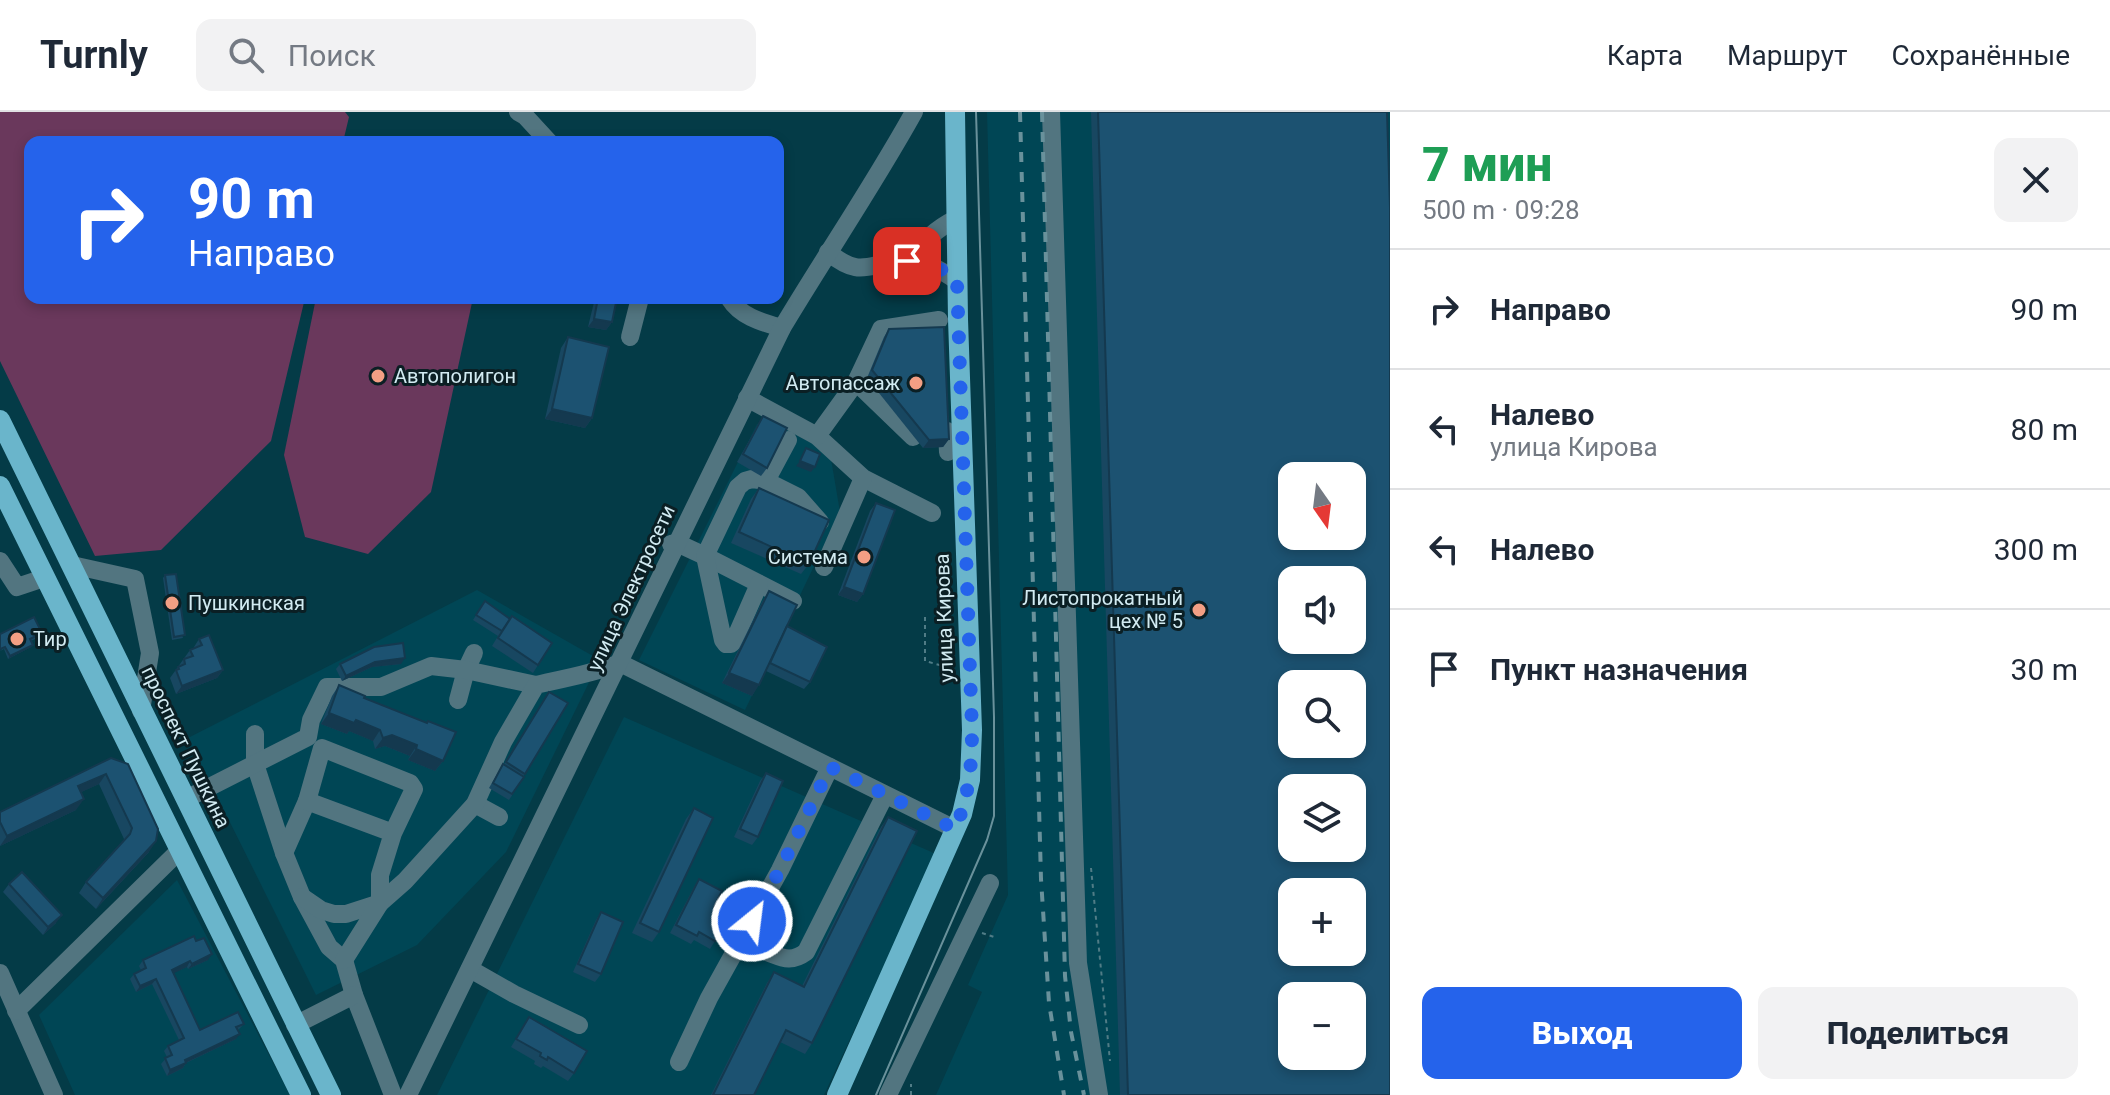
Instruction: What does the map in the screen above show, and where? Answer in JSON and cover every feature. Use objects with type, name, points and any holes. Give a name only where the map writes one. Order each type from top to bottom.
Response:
[{"type":"main road","name":"улица Кирова","points":[[837,1095],[955,829],[970,780],[972,753],[954,431],[944,332],[957,281],[955,112]]},
{"type":"main road","name":"проспект Пушкина","points":[[0,420],[331,1095]]},
{"type":"main road","points":[[0,486],[301,1095]]},
{"type":"main road","points":[[44,578],[72,565]]},
{"type":"street","name":"улица Электросети","points":[[408,1095],[620,663],[674,544],[782,328],[889,158],[914,112]]},
{"type":"street","points":[[1051,112],[1078,963],[1099,1095]]},
{"type":"street","points":[[523,113],[544,136]]},
{"type":"street","points":[[907,261],[926,237],[956,219]]},
{"type":"street","points":[[828,252],[842,264],[852,267],[907,261],[939,268],[957,281]]},
{"type":"street","points":[[630,337],[638,304]]},
{"type":"street","points":[[732,304],[750,318],[782,328]]},
{"type":"street","points":[[817,436],[856,382],[881,329],[944,332],[954,431],[948,452]]},
{"type":"street","points":[[856,382],[913,437]]},
{"type":"street","points":[[747,398],[817,436],[863,478],[932,513]]},
{"type":"street","points":[[766,481],[788,440]]},
{"type":"street","points":[[824,567],[863,478]]},
{"type":"street","points":[[759,584],[734,641],[726,644],[705,556],[738,487],[752,479],[766,481],[798,497],[820,522]]},
{"type":"street","points":[[674,544],[705,556],[793,601]]},
{"type":"street","points":[[0,561],[17,587],[44,578]]},
{"type":"street","points":[[72,565],[131,576],[136,581],[150,653],[141,711]]},
{"type":"street","points":[[284,853],[307,801],[315,742],[311,720],[327,687],[381,687],[431,666],[470,662],[536,685],[594,673],[620,663],[955,829]]},
{"type":"street","points":[[458,700],[470,662]]},
{"type":"street","points":[[344,960],[380,903],[405,881],[475,804],[503,742],[536,685]]},
{"type":"street","points":[[255,734],[255,764],[284,853],[302,897],[329,947],[344,960],[354,995],[393,1095]]},
{"type":"street","points":[[186,799],[255,764],[315,742],[412,785],[413,791],[393,833],[380,875],[380,903]]},
{"type":"street","points":[[679,1062],[709,998],[780,870],[830,767]]},
{"type":"street","points":[[767,952],[787,960],[798,958],[806,952],[885,795]]},
{"type":"street","points":[[307,801],[393,833]]},
{"type":"street","points":[[475,804],[499,817]]},
{"type":"street","points":[[16,1011],[179,851]]},
{"type":"street","points":[[888,1095],[990,883]]},
{"type":"street","points":[[302,897],[321,910],[334,914],[361,911],[380,903]]},
{"type":"street","points":[[470,969],[579,1025]]},
{"type":"street","points":[[0,973],[54,1095]]},
{"type":"street","points":[[295,1025],[354,995]]},
{"type":"path","points":[[925,617],[925,661],[959,671]]},
{"type":"shaded area","points":[[0,112],[345,112],[349,117],[344,136],[24,136],[24,304],[304,304],[271,441],[161,550],[95,556],[0,361]]},
{"type":"shaded area","name":"Листопрокатный цех № 5","points":[[987,112],[1390,112],[1390,1095],[936,1095],[982,992],[968,985],[1008,895]]},
{"type":"shaded area","name":"Автополигон","points":[[315,304],[472,304],[431,492],[368,554],[305,537],[284,455]]},
{"type":"shaded area","points":[[767,419],[830,453],[840,512],[745,710],[639,660],[757,424]]},
{"type":"shaded area","points":[[477,590],[600,660],[506,852],[417,945],[316,995],[188,738]]},
{"type":"shaded area","points":[[624,717],[936,854],[824,1095],[437,1095]]},
{"type":"shaded area","points":[[177,880],[290,1095],[75,1095],[39,1015]]},
{"type":"building","name":"Листопрокатный цех № 5","points":[[1098,112],[1387,112],[1390,207],[1390,1095],[1128,1095]]},
{"type":"building","points":[[597,304],[616,304],[612,322],[594,319]]},
{"type":"building","points":[[944,327],[949,439],[929,440],[872,370],[889,329]]},
{"type":"building","points":[[568,337],[609,347],[592,418],[552,409]]},
{"type":"building","points":[[763,416],[787,428],[767,468],[743,454]]},
{"type":"building","points":[[806,448],[820,454],[815,467],[800,461]]},
{"type":"building","points":[[759,488],[829,520],[809,564],[739,532]]},
{"type":"building","name":"Система","points":[[876,503],[895,510],[863,594],[844,587]]},
{"type":"building","points":[[176,574],[185,635],[174,637],[165,575]]},
{"type":"building","points":[[769,591],[797,605],[759,685],[729,673]]},
{"type":"building","points":[[485,601],[510,619],[502,631],[476,615]]},
{"type":"building","points":[[512,616],[552,643],[538,665],[498,638]]},
{"type":"building","name":"Тир","points":[[34,617],[42,633],[30,639],[33,645],[10,656],[5,647],[0,649],[0,634]]},
{"type":"building","points":[[787,626],[827,647],[810,682],[770,663]]},
{"type":"building","points":[[209,635],[223,670],[182,686],[176,670],[185,664],[184,659],[193,656],[190,650],[202,645],[199,639]]},
{"type":"building","points":[[403,643],[405,658],[375,662],[346,676],[340,664],[374,647]]},
{"type":"building","points":[[339,685],[364,698],[456,732],[443,761],[416,749],[417,745],[392,735],[383,738],[380,730],[329,713]]},
{"type":"building","points":[[549,692],[568,703],[525,774],[506,762]]},
{"type":"building","points":[[111,758],[128,764],[158,829],[156,841],[103,898],[86,882],[132,828],[106,774],[78,786],[84,799],[7,836],[0,822],[0,812]]},
{"type":"building","points":[[503,764],[524,777],[512,794],[493,783]]},
{"type":"building","points":[[766,773],[783,781],[758,837],[740,829]]},
{"type":"building","points":[[694,808],[713,818],[659,932],[640,923]]},
{"type":"building","points":[[888,817],[917,831],[812,1043],[786,1030],[754,1095],[713,1095],[774,972],[804,987]]},
{"type":"building","points":[[22,872],[62,915],[48,927],[9,884]]},
{"type":"building","points":[[699,879],[722,891],[714,907],[728,915],[715,941],[676,925]]},
{"type":"building","points":[[601,912],[623,922],[601,974],[578,964]]},
{"type":"building","points":[[194,936],[196,941],[204,938],[212,954],[172,970],[200,1030],[238,1012],[244,1024],[236,1027],[240,1034],[170,1070],[165,1058],[172,1055],[168,1046],[184,1038],[156,979],[140,986],[134,974],[146,968],[143,960]]},
{"type":"building","points":[[529,1017],[587,1051],[574,1073],[548,1057],[547,1060],[540,1056],[541,1053],[516,1039]]},
{"type":"tram line","points":[[876,1095],[987,840],[994,816],[994,717],[976,112]]},
{"type":"railway","points":[[1020,112],[1041,879],[1049,1003],[1064,1095]]},
{"type":"railway","points":[[1042,112],[1065,976],[1071,1032],[1084,1095]]},
{"type":"place","name":"Автополигон","points":[[378,376]]},
{"type":"place","name":"Автопассаж","points":[[916,383]]},
{"type":"place","name":"Система","points":[[864,557]]},
{"type":"place","name":"Пушкинская","points":[[172,603]]},
{"type":"place","name":"Листопрокатный цех № 5","points":[[1199,610]]},
{"type":"place","name":"Тир","points":[[17,639]]},
{"type":"route","points":[[752,921],[830,767],[955,829],[966,799],[972,730],[957,281],[939,268],[907,261]]}]
